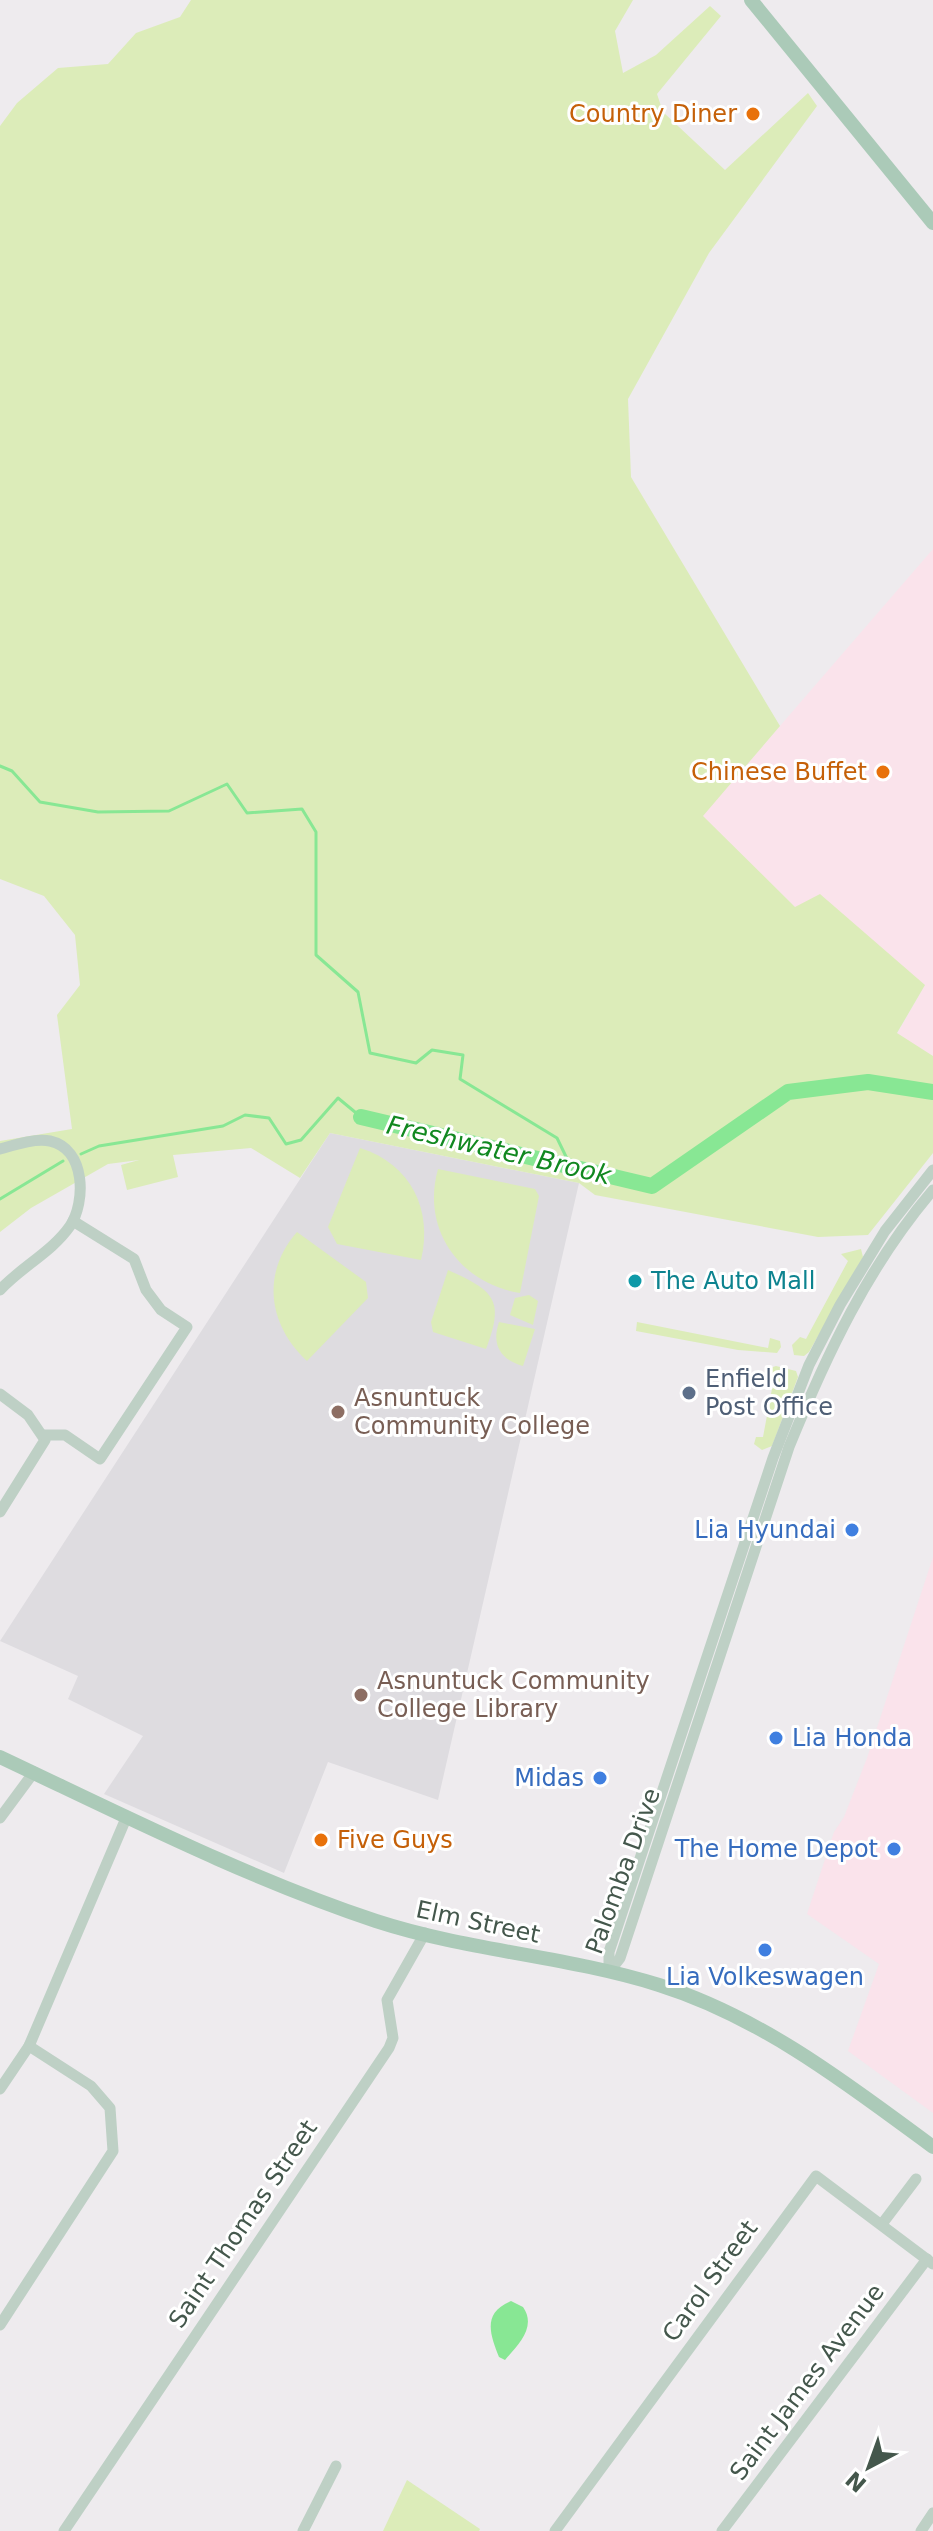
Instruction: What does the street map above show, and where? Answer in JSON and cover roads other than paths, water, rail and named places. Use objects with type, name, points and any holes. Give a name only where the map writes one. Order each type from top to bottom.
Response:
[{"type":"main road","points":[[751,0],[933,223]]},
{"type":"main road","name":"Elm Street","points":[[0,1757],[295,1891],[379,1922],[609,1972],[687,1995],[763,2031],[817,2064],[933,2147]]},
{"type":"street","points":[[0,1290],[61,1237],[73,1221],[81,1197],[77,1169],[70,1155],[49,1141],[1,1144]]},
{"type":"street","name":"Palomba Drive","points":[[609,1972],[609,1952],[809,1365],[840,1305],[885,1244],[933,1170]]},
{"type":"street","name":"Palomba Drive","points":[[609,1972],[620,1958],[789,1447],[821,1369],[885,1244],[933,1190]]},
{"type":"street","points":[[44,1435],[65,1435],[100,1459],[187,1327],[161,1310],[146,1290],[134,1259],[73,1221]]},
{"type":"street","points":[[809,1365],[821,1369]]},
{"type":"street","points":[[0,1394],[28,1415],[44,1435],[43,1447],[0,1512]]},
{"type":"street","points":[[742,1555],[756,1549]]},
{"type":"street","points":[[0,1818],[34,1772]]},
{"type":"street","points":[[0,2089],[29,2046],[127,1816]]},
{"type":"street","name":"Saint Thomas Street","points":[[64,2531],[389,2048],[393,2038],[387,2000],[425,1933]]},
{"type":"street","points":[[0,2325],[113,2151],[110,2108],[91,2086],[29,2046]]},
{"type":"street","name":"Carol Street","points":[[555,2531],[816,2176],[930,2261]]},
{"type":"street","points":[[882,2224],[916,2179]]},
{"type":"street","name":"Saint James Avenue","points":[[722,2531],[930,2261]]},
{"type":"street","points":[[303,2531],[336,2466]]},
{"type":"street","points":[[921,2531],[933,2513]]},
{"type":"waterway","points":[[0,766],[12,771],[40,802],[98,812],[169,811],[227,784],[247,813],[302,809],[316,832],[316,955],[358,992],[370,1053],[416,1063],[432,1050],[463,1055],[460,1079],[557,1138],[572,1169]]},
{"type":"waterway","name":"Freshwater Brook","points":[[361,1117],[652,1186],[788,1092],[868,1082],[933,1092]]},
{"type":"waterway","name":"Freshwater Brook","points":[[81,1154],[99,1146],[223,1126],[245,1115],[269,1118],[286,1144],[301,1140],[338,1098],[361,1117]]},
{"type":"waterway","name":"Freshwater Brook","points":[[0,1199],[63,1161]]},
{"type":"place","name":"Country Diner","points":[[753,114]]},
{"type":"place","name":"Chinese Buffet","points":[[883,772]]},
{"type":"place","name":"The Auto Mall","points":[[635,1281]]},
{"type":"place","name":"Enfield Post Office","points":[[689,1393]]},
{"type":"place","name":"Asnuntuck Community College","points":[[338,1412]]},
{"type":"place","name":"Lia Hyundai","points":[[852,1530]]},
{"type":"place","name":"Asnuntuck Community College Library","points":[[361,1695]]},
{"type":"place","name":"Lia Honda","points":[[776,1738]]},
{"type":"place","name":"Midas","points":[[600,1778]]},
{"type":"place","name":"Five Guys","points":[[321,1840]]},
{"type":"place","name":"The Home Depot","points":[[894,1849]]},
{"type":"place","name":"Lia Volkeswagen","points":[[765,1950]]}]
